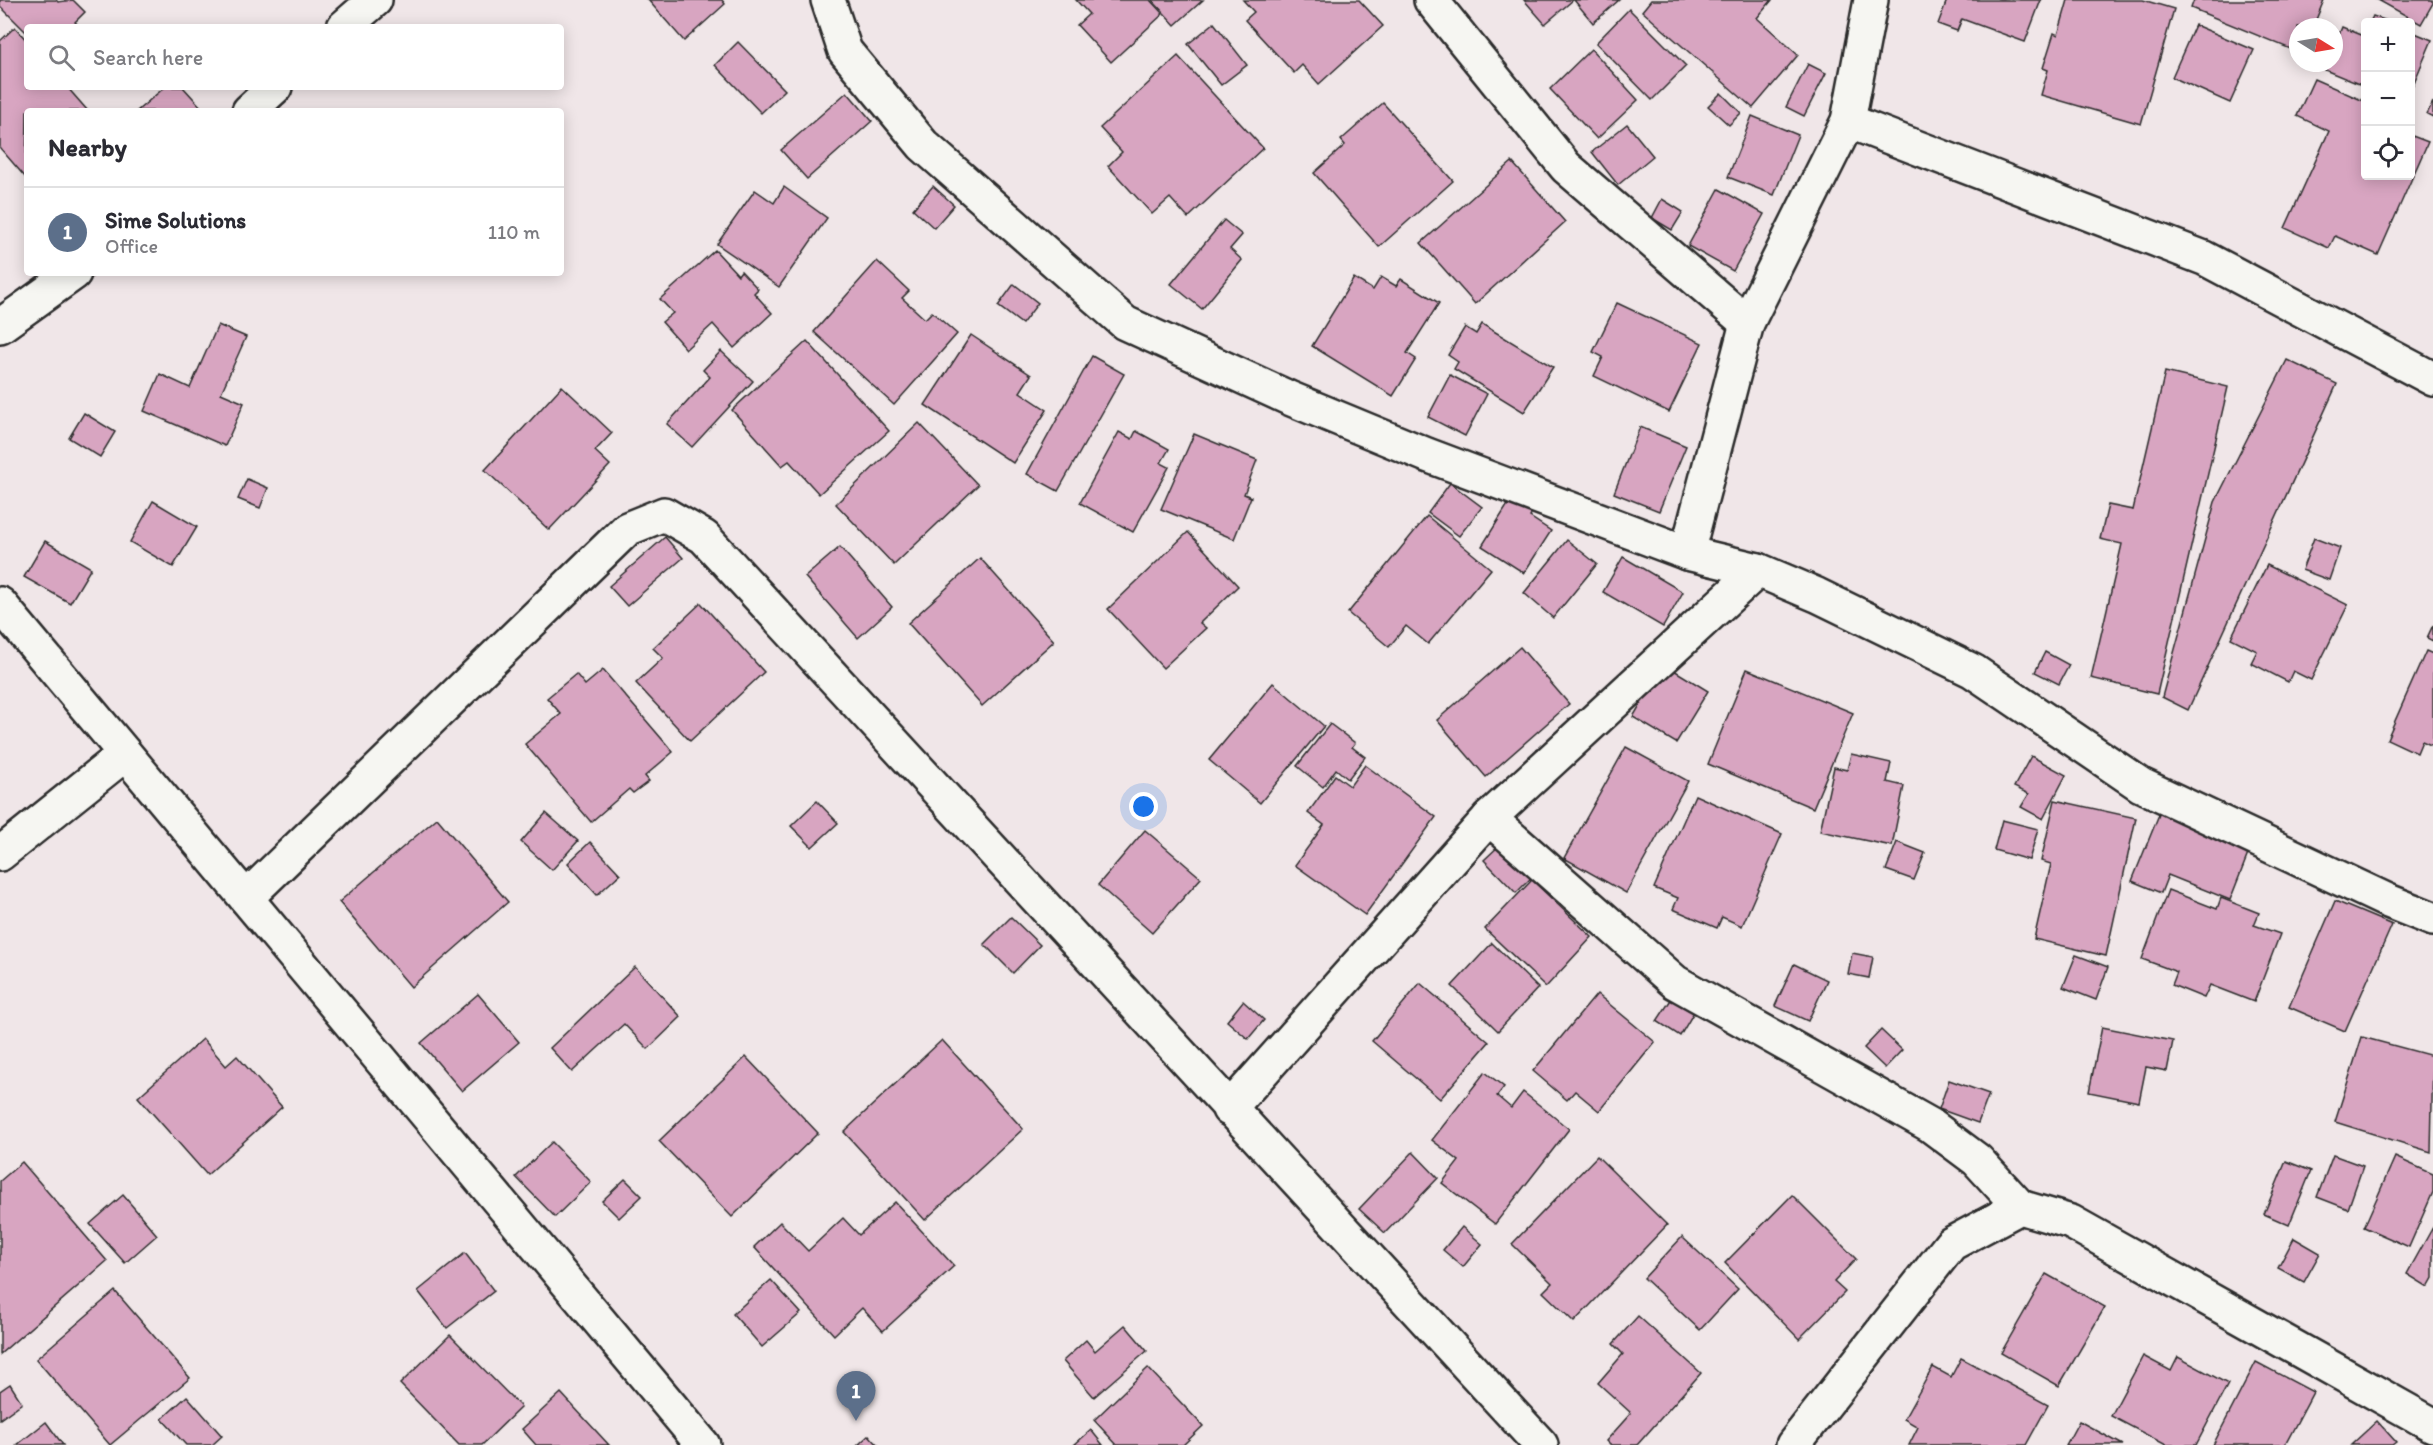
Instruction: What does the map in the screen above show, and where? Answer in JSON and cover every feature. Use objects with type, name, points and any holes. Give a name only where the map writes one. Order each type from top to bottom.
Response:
[{"type":"street","points":[[347,24],[375,0]]},
{"type":"street","points":[[828,0],[845,51],[923,145],[1125,322],[1289,398],[1406,446],[1687,553],[1758,570],[1817,595],[1973,671],[2141,785],[2388,902],[2433,919]]},
{"type":"street","points":[[1431,0],[1566,167],[1747,323]]},
{"type":"street","points":[[1687,553],[1747,323],[1848,121],[1871,0]]},
{"type":"street","points":[[252,108],[272,90]]},
{"type":"street","points":[[1848,121],[2204,258],[2433,379]]},
{"type":"street","points":[[0,326],[70,276]]},
{"type":"street","points":[[246,898],[627,529],[664,514],[704,537],[1541,1445]]},
{"type":"street","points":[[1229,1109],[1489,818],[1758,570]]},
{"type":"street","points":[[0,604],[703,1445]]},
{"type":"street","points":[[0,854],[125,753]]},
{"type":"street","points":[[1489,818],[1675,982],[1930,1125],[1977,1160],[2020,1207],[2071,1222],[2433,1425]]},
{"type":"street","points":[[1793,1445],[1951,1244],[2020,1207]]},
{"type":"building","points":[[0,0],[56,0],[58,2],[73,0],[85,12],[75,22],[77,24],[24,24],[24,30],[0,6]]},
{"type":"building","points":[[648,0],[722,0],[725,4],[684,41]]},
{"type":"building","points":[[1076,0],[1150,0],[1163,14],[1111,62],[1077,25],[1089,14]]},
{"type":"building","points":[[1152,0],[1203,0],[1175,25]]},
{"type":"building","points":[[1243,0],[1359,0],[1383,26],[1319,84],[1302,65],[1294,73],[1245,20],[1254,12]]},
{"type":"building","points":[[1524,0],[1573,0],[1545,24]]},
{"type":"building","points":[[1574,0],[1619,0],[1593,23]]},
{"type":"building","points":[[1651,0],[1772,0],[1757,18],[1798,55],[1753,108],[1642,11]]},
{"type":"building","points":[[1947,0],[2041,0],[2025,42],[1962,19],[1957,31],[1938,24]]},
{"type":"building","points":[[2068,0],[2143,0],[2174,9],[2141,124],[2041,95],[2048,70],[2043,68],[2054,33],[2058,35]]},
{"type":"building","points":[[2194,0],[2324,0],[2317,18],[2289,18],[2289,48],[2191,8]]},
{"type":"building","points":[[2378,0],[2433,0],[2421,24],[2415,21],[2415,18],[2410,18]]},
{"type":"building","points":[[1629,9],[1686,66],[1652,100],[1596,43]]},
{"type":"building","points":[[1214,23],[1247,65],[1221,85],[1188,44]]},
{"type":"building","points":[[2195,25],[2254,50],[2230,103],[2172,77]]},
{"type":"building","points":[[15,27],[24,38],[24,90],[70,90],[85,108],[24,108],[24,176],[0,148],[0,41]]},
{"type":"building","points":[[2343,27],[2361,35],[2361,85],[2330,72],[2343,72]]},
{"type":"building","points":[[2415,33],[2432,40],[2415,80]]},
{"type":"building","points":[[738,42],[785,90],[761,113],[715,65]]},
{"type":"building","points":[[1591,49],[1638,100],[1597,139],[1550,89]]},
{"type":"building","points":[[1178,56],[1263,148],[1188,218],[1170,198],[1152,214],[1108,166],[1122,152],[1100,128]]},
{"type":"building","points":[[1808,64],[1826,73],[1804,116],[1786,107]]},
{"type":"building","points":[[2314,79],[2361,100],[2361,180],[2411,180],[2378,255],[2335,236],[2329,248],[2285,228],[2329,131],[2297,116]]},
{"type":"building","points":[[162,90],[186,90],[202,108],[140,108]]},
{"type":"building","points":[[847,92],[872,121],[807,179],[781,150]]},
{"type":"building","points":[[1721,93],[1741,113],[1729,125],[1708,106]]},
{"type":"building","points":[[2433,102],[2433,117],[2427,114]]},
{"type":"building","points":[[1383,103],[1453,181],[1379,247],[1314,173],[1345,145],[1341,140]]},
{"type":"building","points":[[1752,116],[1798,135],[1774,195],[1728,177]]},
{"type":"building","points":[[1627,124],[1653,156],[1618,185],[1592,152]]},
{"type":"building","points":[[2415,137],[2428,142],[2415,171]]},
{"type":"building","points":[[1512,162],[1565,222],[1475,304],[1421,243]]},
{"type":"building","points":[[933,186],[954,205],[934,228],[913,209]]},
{"type":"building","points":[[784,187],[827,218],[779,287],[717,244],[755,190],[774,203]]},
{"type":"building","points":[[1719,189],[1764,214],[1733,271],[1688,246]]},
{"type":"building","points":[[1662,199],[1683,212],[1672,230],[1652,218]]},
{"type":"building","points":[[1224,220],[1242,235],[1230,249],[1242,260],[1202,309],[1171,284]]},
{"type":"building","points":[[715,250],[738,275],[741,271],[758,289],[754,293],[772,313],[734,348],[713,324],[686,349],[662,322],[673,313],[660,299]]},
{"type":"building","points":[[877,261],[909,291],[902,298],[925,319],[932,312],[957,334],[894,405],[814,332]]},
{"type":"building","points":[[1381,277],[1396,286],[1401,279],[1439,303],[1407,353],[1416,359],[1393,396],[1312,346],[1354,278],[1373,290]]},
{"type":"building","points":[[1014,284],[1038,303],[1022,324],[998,306]]},
{"type":"building","points":[[1617,303],[1702,343],[1669,412],[1594,376],[1603,357],[1593,352]]},
{"type":"building","points":[[1482,324],[1553,367],[1524,412],[1454,369],[1458,362],[1448,355],[1465,327],[1476,334]]},
{"type":"building","points":[[218,325],[246,337],[221,393],[244,403],[225,446],[144,411],[160,374],[190,388]]},
{"type":"building","points":[[971,335],[1031,375],[1020,392],[1047,410],[1013,463],[925,405]]},
{"type":"building","points":[[807,341],[889,431],[819,494],[789,461],[782,466],[732,410]]},
{"type":"building","points":[[721,351],[753,381],[692,447],[667,424],[710,377],[703,370]]},
{"type":"building","points":[[1092,356],[1124,374],[1058,491],[1027,474]]},
{"type":"building","points":[[2287,360],[2337,384],[2188,710],[2162,697],[2215,502]]},
{"type":"building","points":[[2165,372],[2228,387],[2157,694],[2091,678],[2122,544],[2100,539],[2108,505],[2133,510]]},
{"type":"building","points":[[1450,375],[1487,394],[1465,436],[1428,417]]},
{"type":"building","points":[[562,386],[612,433],[595,451],[610,465],[549,530],[485,470]]},
{"type":"building","points":[[84,413],[115,432],[100,457],[69,438]]},
{"type":"building","points":[[919,423],[978,485],[894,565],[836,504]]},
{"type":"building","points":[[1640,427],[1686,446],[1659,511],[1614,493]]},
{"type":"building","points":[[1136,431],[1169,449],[1161,463],[1169,467],[1133,532],[1080,503],[1119,432],[1132,439]]},
{"type":"building","points":[[1194,434],[1257,460],[1244,494],[1251,497],[1234,539],[1161,509]]},
{"type":"building","points":[[247,479],[268,488],[260,508],[238,499]]},
{"type":"building","points":[[1450,483],[1482,507],[1459,536],[1428,513]]},
{"type":"building","points":[[1512,498],[1533,512],[1530,517],[1551,531],[1524,573],[1482,546]]},
{"type":"building","points":[[153,501],[197,527],[173,567],[130,542]]},
{"type":"building","points":[[1427,516],[1491,569],[1428,644],[1406,626],[1389,647],[1348,613]]},
{"type":"building","points":[[1188,532],[1238,586],[1200,623],[1206,628],[1163,668],[1108,609]]},
{"type":"building","points":[[665,537],[683,558],[627,606],[609,586]]},
{"type":"building","points":[[2314,538],[2340,548],[2329,580],[2302,570]]},
{"type":"building","points":[[1567,540],[1597,564],[1553,618],[1524,593]]},
{"type":"building","points":[[45,541],[91,568],[70,603],[24,577]]},
{"type":"building","points":[[840,547],[892,607],[858,638],[805,577]]},
{"type":"building","points":[[1623,557],[1683,592],[1663,627],[1603,592]]},
{"type":"building","points":[[980,558],[1054,641],[982,706],[908,623]]},
{"type":"building","points":[[2267,565],[2348,605],[2311,680],[2293,671],[2288,682],[2251,663],[2257,651],[2231,638]]},
{"type":"building","points":[[701,603],[764,672],[690,741],[636,683],[663,658],[653,648]]},
{"type":"building","points":[[2433,625],[2433,641],[2427,638]]},
{"type":"building","points":[[1520,647],[1569,704],[1486,777],[1437,720]]},
{"type":"building","points":[[2426,651],[2433,654],[2433,746],[2422,741],[2417,753],[2387,739]]},
{"type":"building","points":[[2045,652],[2069,665],[2059,684],[2035,672]]},
{"type":"building","points":[[1664,664],[1708,691],[1676,743],[1633,717]]},
{"type":"building","points":[[1747,669],[1853,713],[1813,808],[1708,764]]},
{"type":"building","points":[[603,670],[673,752],[645,776],[649,781],[633,793],[629,789],[591,822],[525,744],[561,714],[547,698],[576,674],[585,685]]},
{"type":"building","points":[[1273,683],[1324,726],[1260,803],[1209,760]]},
{"type":"building","points":[[1330,724],[1355,743],[1352,747],[1365,757],[1348,779],[1336,769],[1323,787],[1297,766]]},
{"type":"building","points":[[1626,747],[1688,781],[1626,893],[1564,858]]},
{"type":"building","points":[[1851,754],[1891,763],[1887,782],[1904,786],[1892,846],[1820,831],[1834,767],[1847,770]]},
{"type":"building","points":[[2031,756],[2066,775],[2043,819],[2021,807],[2029,794],[2014,787]]},
{"type":"building","points":[[1365,765],[1436,817],[1365,915],[1295,865],[1324,825],[1308,813],[1335,775],[1350,786]]},
{"type":"building","points":[[1695,795],[1782,834],[1742,926],[1722,917],[1717,928],[1673,909],[1678,898],[1654,888]]},
{"type":"building","points":[[2055,800],[2136,818],[2106,956],[2034,939],[2051,864],[2041,861]]},
{"type":"building","points":[[817,801],[838,823],[812,847],[791,826]]},
{"type":"building","points":[[2160,812],[2250,849],[2230,900],[2168,875],[2161,893],[2132,881]]},
{"type":"building","points":[[546,813],[578,841],[552,870],[521,842]]},
{"type":"building","points":[[437,818],[508,902],[411,987],[339,902]]},
{"type":"building","points":[[2002,820],[2038,829],[2029,860],[1994,850]]},
{"type":"building","points":[[1145,830],[1201,878],[1152,933],[1098,885]]},
{"type":"building","points":[[590,842],[620,874],[597,895],[568,863]]},
{"type":"building","points":[[1897,842],[1925,853],[1914,880],[1886,870]]},
{"type":"building","points":[[1502,843],[1533,876],[1516,893],[1484,860]]},
{"type":"building","points":[[1532,880],[1592,937],[1546,987],[1485,929]]},
{"type":"building","points":[[2168,890],[2217,909],[2221,898],[2259,913],[2254,925],[2280,934],[2254,1002],[2210,985],[2204,998],[2172,985],[2177,972],[2142,959]]},
{"type":"building","points":[[2335,901],[2392,925],[2345,1031],[2289,1007]]},
{"type":"building","points":[[1011,917],[1040,945],[1013,973],[984,944]]},
{"type":"building","points":[[1492,943],[1538,988],[1498,1031],[1452,986]]},
{"type":"building","points":[[1852,953],[1873,957],[1869,978],[1848,974]]},
{"type":"building","points":[[2076,955],[2108,967],[2096,1000],[2063,987]]},
{"type":"building","points":[[1794,964],[1827,980],[1808,1021],[1775,1006]]},
{"type":"building","points":[[635,967],[681,1017],[648,1049],[624,1024],[572,1072],[550,1048]]},
{"type":"building","points":[[1420,983],[1489,1042],[1440,1099],[1372,1041]]},
{"type":"building","points":[[478,994],[519,1042],[462,1091],[421,1043]]},
{"type":"building","points":[[1597,994],[1655,1042],[1599,1111],[1575,1091],[1567,1100],[1533,1071]]},
{"type":"building","points":[[1672,998],[1694,1012],[1680,1036],[1657,1021]]},
{"type":"building","points":[[1243,1001],[1264,1020],[1248,1039],[1227,1021]]},
{"type":"building","points":[[2102,1027],[2173,1041],[2167,1071],[2146,1067],[2139,1102],[2089,1092]]},
{"type":"building","points":[[1881,1030],[1902,1050],[1885,1068],[1864,1048]]},
{"type":"building","points":[[2362,1037],[2433,1056],[2431,1152],[2335,1122]]},
{"type":"building","points":[[203,1039],[226,1066],[237,1056],[282,1107],[207,1175],[138,1097]]},
{"type":"building","points":[[942,1040],[1023,1129],[925,1220],[844,1132]]},
{"type":"building","points":[[746,1057],[818,1133],[732,1217],[659,1141]]},
{"type":"building","points":[[1485,1072],[1504,1087],[1497,1096],[1511,1108],[1523,1092],[1569,1129],[1495,1224],[1442,1183],[1459,1161],[1432,1140]]},
{"type":"building","points":[[1949,1080],[1989,1094],[1978,1123],[1939,1109]]},
{"type":"building","points":[[552,1142],[591,1182],[555,1217],[516,1177]]},
{"type":"building","points":[[1413,1152],[1438,1178],[1385,1233],[1359,1209]]},
{"type":"building","points":[[2333,1155],[2363,1166],[2348,1209],[2317,1197]]},
{"type":"building","points":[[1597,1156],[1667,1225],[1574,1322],[1543,1292],[1552,1283],[1512,1244]]},
{"type":"building","points":[[2395,1157],[2433,1174],[2433,1192],[2409,1247],[2364,1227]]},
{"type":"building","points":[[2286,1161],[2311,1171],[2289,1225],[2264,1214]]},
{"type":"building","points":[[22,1162],[107,1261],[0,1354],[0,1181]]},
{"type":"building","points":[[625,1179],[642,1196],[619,1218],[602,1201]]},
{"type":"building","points":[[123,1195],[157,1235],[125,1263],[90,1224]]},
{"type":"building","points":[[1792,1195],[1856,1259],[1834,1282],[1845,1292],[1799,1339],[1725,1263]]},
{"type":"building","points":[[895,1202],[954,1266],[883,1331],[862,1308],[834,1335],[754,1247],[780,1222],[808,1251],[843,1218],[859,1235]]},
{"type":"building","points":[[1462,1227],[1482,1244],[1463,1267],[1443,1250]]},
{"type":"building","points":[[2433,1227],[2433,1278],[2428,1287],[2407,1274]]},
{"type":"building","points":[[1682,1237],[1738,1289],[1700,1330],[1644,1278]]},
{"type":"building","points":[[2294,1238],[2320,1253],[2304,1282],[2278,1268]]},
{"type":"building","points":[[465,1253],[494,1291],[447,1328],[418,1291]]},
{"type":"building","points":[[2046,1274],[2105,1307],[2059,1386],[2001,1353]]},
{"type":"building","points":[[771,1280],[801,1313],[762,1347],[733,1314]]},
{"type":"building","points":[[115,1291],[190,1378],[110,1445],[36,1359]]},
{"type":"building","points":[[1638,1316],[1701,1373],[1637,1445],[1610,1445],[1606,1441],[1631,1413],[1598,1383],[1623,1354],[1613,1344]]},
{"type":"building","points":[[1125,1325],[1147,1351],[1094,1397],[1063,1361],[1086,1340],[1095,1351]]},
{"type":"building","points":[[450,1335],[521,1407],[482,1445],[459,1445],[400,1384]]},
{"type":"building","points":[[2143,1356],[2171,1371],[2178,1357],[2228,1384],[2196,1445],[2166,1445],[2111,1416]]},
{"type":"building","points":[[1961,1358],[2048,1405],[2026,1445],[1909,1445],[1918,1427],[1904,1419],[1933,1367],[1951,1377]]},
{"type":"building","points":[[2256,1362],[2313,1392],[2285,1445],[2213,1445]]},
{"type":"building","points":[[1148,1368],[1203,1426],[1183,1445],[1117,1445],[1094,1420]]},
{"type":"building","points":[[10,1384],[22,1403],[0,1419],[0,1391]]},
{"type":"building","points":[[561,1393],[609,1445],[536,1445],[522,1429]]},
{"type":"building","points":[[187,1396],[222,1436],[212,1445],[186,1445],[162,1419]]},
{"type":"building","points":[[2079,1421],[2123,1445],[2066,1445]]},
{"type":"building","points":[[2377,1421],[2396,1442],[2392,1445],[2351,1445]]},
{"type":"building","points":[[46,1422],[63,1445],[17,1445]]},
{"type":"building","points":[[1091,1430],[1103,1445],[1074,1445]]},
{"type":"building","points":[[869,1435],[878,1445],[858,1445]]},
{"type":"place","name":"Sime Solutions","points":[[856,1421]]}]
